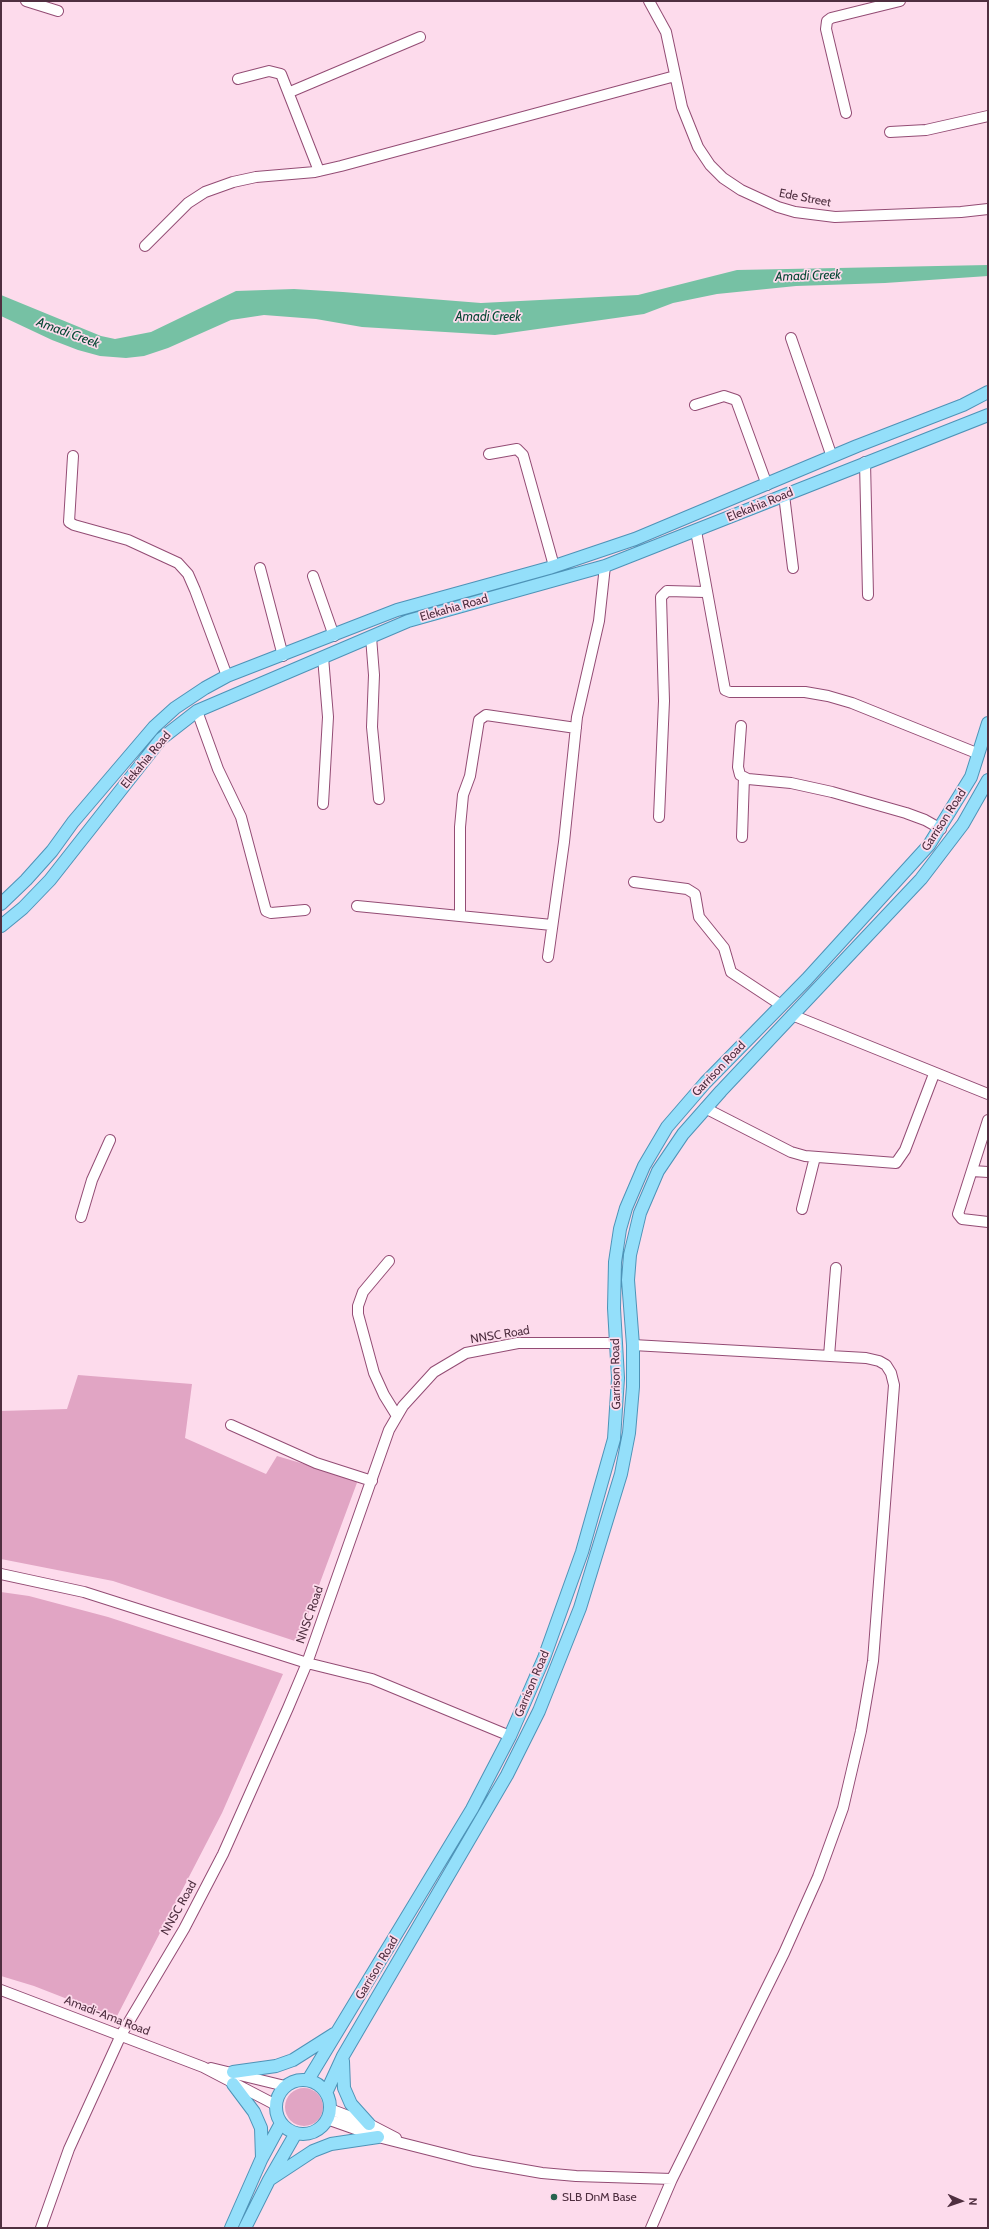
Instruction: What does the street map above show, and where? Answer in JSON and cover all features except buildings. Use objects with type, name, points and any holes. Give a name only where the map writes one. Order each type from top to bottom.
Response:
[{"type":"main road","name":"Elekahia Road","points":[[1,904],[22,885],[52,851],[73,822],[154,727],[193,696],[227,676],[283,656],[397,610],[554,566],[635,539],[832,457],[954,409],[988,392]]},
{"type":"main road","name":"Elekahia Road","points":[[1,926],[23,908],[50,880],[161,739],[197,712],[408,621],[605,566],[988,414]]},
{"type":"main road","name":"Garrison Road","points":[[308,2080],[472,1809],[510,1736],[544,1658],[582,1552],[614,1439],[618,1392],[614,1308],[616,1252],[626,1208],[644,1166],[667,1127],[687,1103],[882,899],[941,829],[971,777],[988,723]]},
{"type":"main road","name":"Garrison Road","points":[[326,2093],[343,2056],[507,1775],[539,1711],[580,1608],[621,1474],[632,1412],[632,1344],[628,1280],[630,1255],[640,1213],[658,1171],[683,1134],[705,1108],[921,879],[984,796],[988,780]]},
{"type":"main road","points":[[262,2160],[261,2128],[254,2112],[233,2078],[293,2060],[338,2031]]},
{"type":"main road","points":[[343,2056],[344,2088],[351,2104],[369,2124]]},
{"type":"main road","points":[[298,2080],[308,2080],[318,2085],[326,2093],[328,2114],[321,2127],[313,2132],[296,2133],[281,2123],[278,2118],[276,2105],[278,2094],[285,2086],[298,2080]]},
{"type":"main road","points":[[231,2228],[262,2160],[281,2123]]},
{"type":"main road","points":[[245,2228],[268,2180],[296,2133]]},
{"type":"main road","points":[[268,2180],[313,2151],[331,2144],[378,2137]]},
{"type":"street","points":[[26,1],[58,11]]},
{"type":"street","name":"Ede Street","points":[[649,1],[666,32],[682,107],[686,114],[692,133],[710,165],[723,178],[755,198],[795,212],[834,216],[961,212],[988,209]]},
{"type":"street","points":[[846,113],[826,29],[827,20],[900,1]]},
{"type":"street","points":[[290,92],[420,37]]},
{"type":"street","points":[[238,79],[269,71],[282,74],[320,171]]},
{"type":"street","points":[[145,246],[188,203],[205,192],[233,182],[256,177],[320,171],[675,76]]},
{"type":"street","points":[[890,132],[926,130],[988,116]]},
{"type":"street","points":[[791,338],[832,457]]},
{"type":"street","points":[[695,405],[724,396],[736,400],[767,485]]},
{"type":"street","points":[[489,454],[517,449],[523,455],[554,566]]},
{"type":"street","points":[[73,456],[69,522],[74,525],[128,540],[178,563],[188,574],[195,590],[227,676]]},
{"type":"street","points":[[865,462],[868,595]]},
{"type":"street","points":[[784,495],[793,568]]},
{"type":"street","points":[[696,531],[705,592],[712,616],[722,683],[727,692],[805,692],[828,696],[852,703],[978,754]]},
{"type":"street","points":[[548,957],[564,842],[576,728],[599,621],[605,566]]},
{"type":"street","points":[[260,568],[283,656]]},
{"type":"street","points":[[313,576],[334,636]]},
{"type":"street","points":[[658,817],[664,701],[661,598],[667,592],[705,592]]},
{"type":"street","points":[[371,637],[374,683],[372,728],[379,799]]},
{"type":"street","points":[[323,657],[326,671],[328,717],[323,804]]},
{"type":"street","points":[[197,712],[218,769],[241,817],[266,911],[271,913],[305,910]]},
{"type":"street","points":[[460,915],[460,827],[463,795],[470,776],[479,720],[486,715],[576,728]]},
{"type":"street","points":[[741,726],[738,768],[740,775],[744,777],[832,792],[906,813],[941,829]]},
{"type":"street","points":[[742,837],[744,777]]},
{"type":"street","points":[[634,882],[687,889],[695,894],[700,917],[724,948],[731,972],[781,1005]]},
{"type":"street","points":[[357,906],[552,925]]},
{"type":"street","points":[[792,1015],[934,1074],[988,1094]]},
{"type":"street","points":[[705,1108],[792,1152],[815,1156],[896,1163],[905,1150],[934,1074]]},
{"type":"street","points":[[988,1120],[958,1217],[968,1220],[988,1222]]},
{"type":"street","points":[[80,1216],[92,1180],[110,1140]]},
{"type":"street","points":[[802,1209],[815,1156]]},
{"type":"street","points":[[972,1171],[988,1172]]},
{"type":"street","points":[[389,1261],[363,1292],[358,1306],[358,1314],[374,1373],[384,1395],[397,1416]]},
{"type":"street","points":[[829,1356],[836,1268]]},
{"type":"street","name":"NNSC Road","points":[[41,2228],[69,2149],[121,2035],[184,1929],[223,1854],[307,1663],[389,1430],[397,1416],[422,1383],[443,1365],[466,1353],[518,1342],[616,1343]]},
{"type":"street","points":[[632,1344],[829,1356],[879,1361],[886,1365],[891,1373],[894,1385],[877,1625],[870,1685],[843,1808],[818,1877],[784,1953],[672,2179],[651,2228]]},
{"type":"street","points":[[231,1425],[316,1463],[372,1481]]},
{"type":"street","points":[[1,1574],[84,1592],[307,1663],[372,1679],[510,1736]]},
{"type":"street","name":"Amadi-Ama Road","points":[[1,1990],[233,2078],[285,2086]]},
{"type":"street","name":"Amadi-Ama Road","points":[[233,2078],[276,2105]]},
{"type":"street","points":[[328,2114],[378,2137],[405,2142],[473,2161],[542,2172],[672,2179]]},
{"type":"street","points":[[328,2114],[369,2124],[405,2142]]},
{"type":"shaded area","points":[[78,1375],[192,1384],[185,1438],[266,1474],[277,1456],[358,1480],[298,1642],[113,1581],[1,1559],[1,1411],[67,1409]]},
{"type":"shaded area","points":[[1,1592],[29,1596],[108,1617],[283,1674],[222,1813],[116,2018],[34,1986],[1,1976]]},
{"type":"shaded area","points":[[304,2088],[314,2091],[320,2097],[323,2107],[320,2117],[314,2123],[304,2126],[294,2123],[288,2117],[285,2107],[288,2097],[294,2091]]},
{"type":"water","name":"Amadi Creek","points":[[988,265],[988,276],[885,283],[796,286],[717,294],[673,303],[644,314],[495,335],[362,327],[316,319],[264,315],[231,320],[168,348],[144,356],[126,358],[100,356],[78,350],[52,340],[1,316],[1,295],[101,336],[115,339],[151,332],[236,291],[294,289],[481,303],[638,295],[737,270]]},
{"type":"place","name":"SLB DnM Base","points":[[554,2197]]}]
